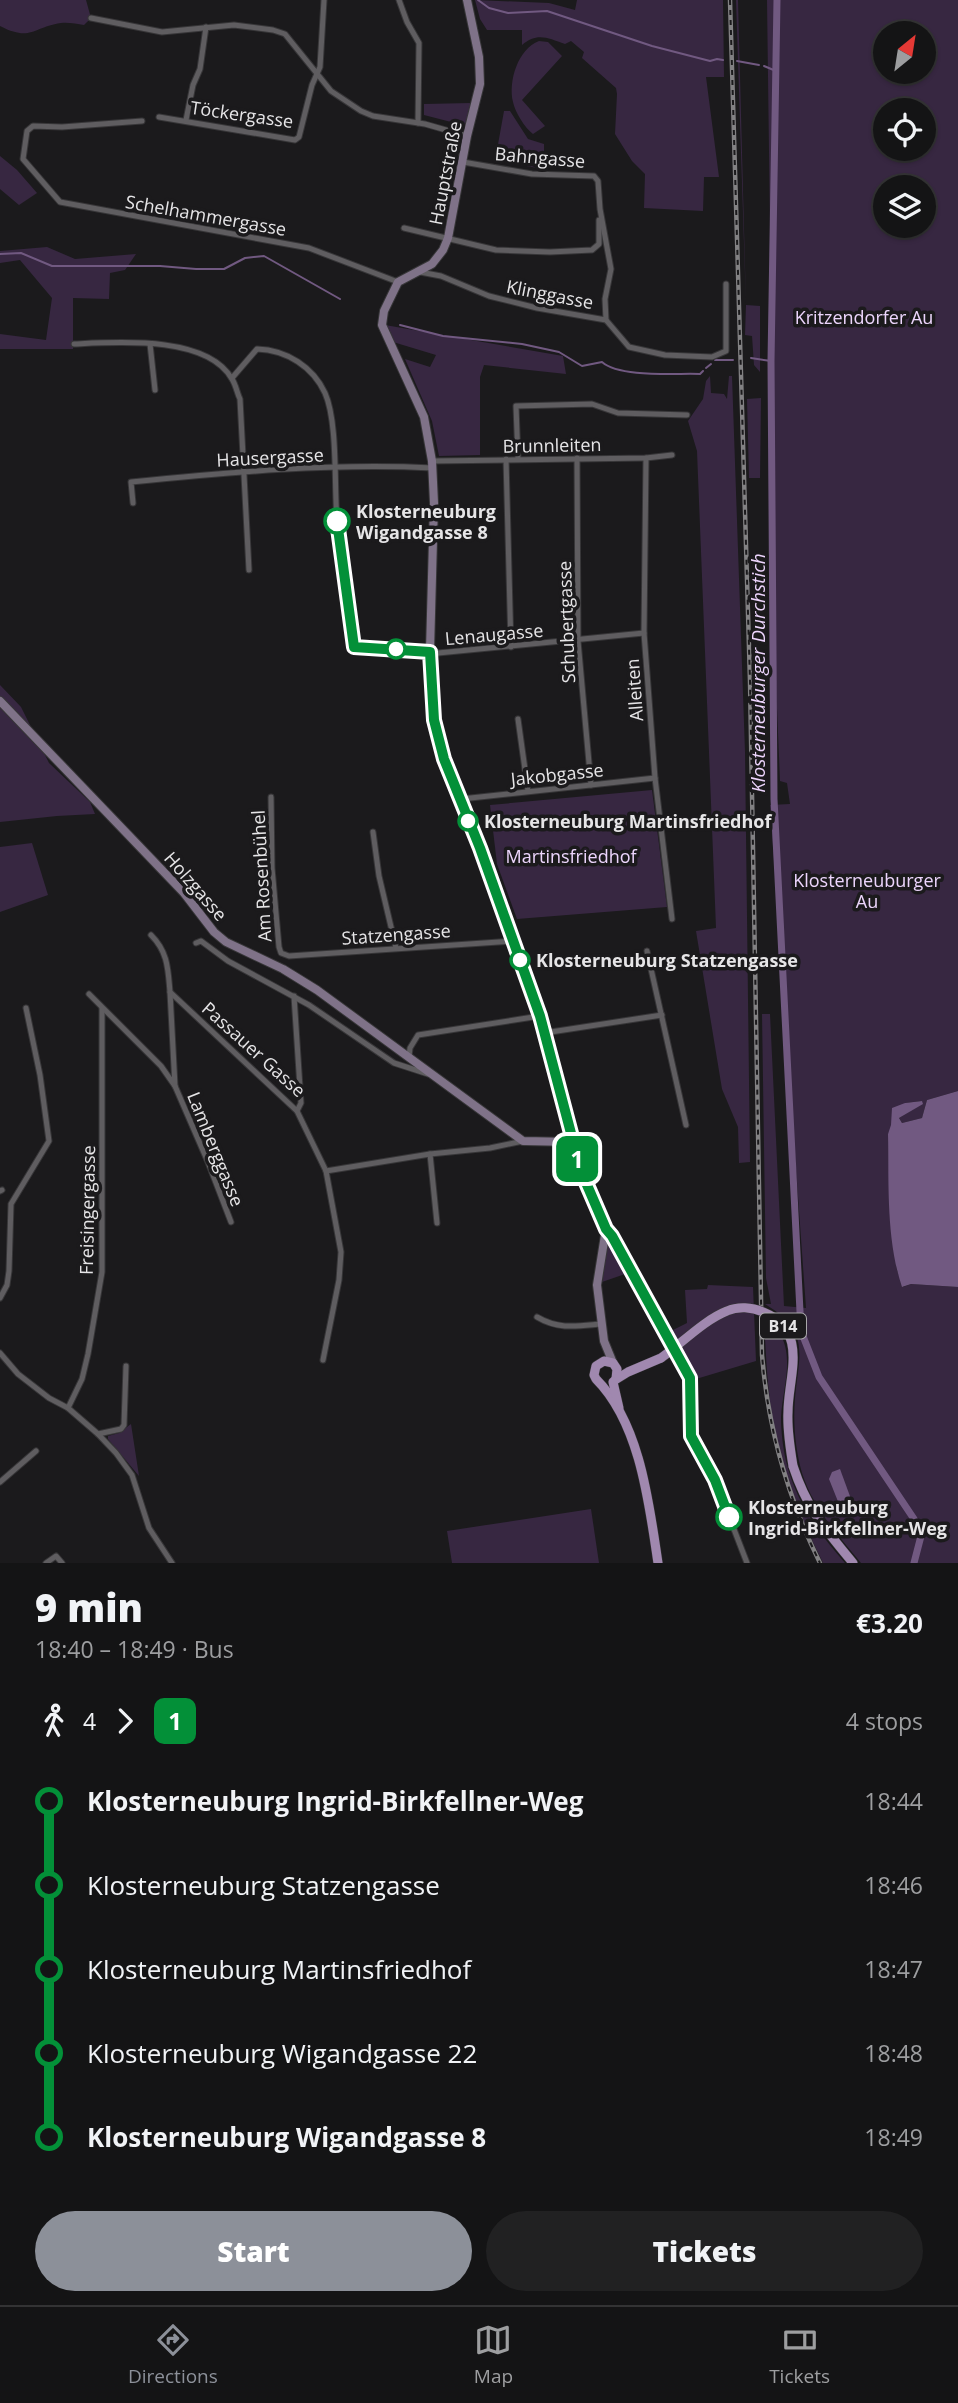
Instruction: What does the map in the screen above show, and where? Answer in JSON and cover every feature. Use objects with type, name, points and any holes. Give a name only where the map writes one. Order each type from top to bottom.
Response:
[{"type":"main road","name":"Hauptstraße","points":[[398,282],[436,260],[448,238],[467,136],[480,84],[479,57],[467,0]]},
{"type":"main road","points":[[398,282],[384,311],[382,325],[424,417],[432,465],[434,503],[430,652],[434,720],[444,759],[540,1016],[572,1142],[581,1171],[606,1229],[597,1285],[601,1324],[604,1341],[617,1373],[615,1381],[620,1410],[630,1434],[646,1494],[658,1563]]},
{"type":"main road","name":"Holzgasse","points":[[0,701],[184,893],[214,932],[226,942],[283,969],[317,990],[523,1140]]},
{"type":"main road","points":[[523,1140],[572,1142]]},
{"type":"main road","name":"B14","points":[[600,1383],[615,1381],[661,1358],[714,1317],[728,1310],[759,1310],[779,1322],[792,1342],[794,1352],[788,1413],[793,1466],[802,1493],[814,1515],[853,1563]]},
{"type":"main road","points":[[604,1341],[594,1375],[620,1410]]},
{"type":"main road","name":"B14","points":[[596,1366],[604,1361],[614,1364],[647,1363]]},
{"type":"street","points":[[316,75],[324,32],[324,0]]},
{"type":"street","points":[[399,0],[419,43],[418,123]]},
{"type":"street","points":[[92,18],[162,32],[206,27],[258,27],[285,34],[331,91],[361,111],[373,116],[418,123],[467,136]]},
{"type":"street","points":[[186,120],[193,85],[200,69],[206,27]]},
{"type":"street","name":"Töckergasse","points":[[159,117],[295,140],[301,133],[316,75]]},
{"type":"street","name":"Schelhammergasse","points":[[142,121],[62,127],[33,126],[27,131],[23,159],[60,202],[309,248],[398,282]]},
{"type":"street","name":"Bahngasse","points":[[463,162],[532,174],[594,176],[598,181],[600,209],[611,269],[605,299],[606,320]]},
{"type":"street","points":[[404,228],[496,250],[592,250],[599,244],[600,209]]},
{"type":"street","name":"Klinggasse","points":[[417,272],[441,276],[489,296],[537,308],[606,320],[629,347],[665,355],[712,357],[726,351],[726,284]]},
{"type":"street","points":[[74,344],[123,341],[195,351],[212,359],[232,377],[240,399],[249,570]]},
{"type":"street","points":[[150,344],[155,390]]},
{"type":"street","points":[[232,377],[257,349],[281,354],[303,364],[318,380],[328,401],[334,467]]},
{"type":"street","points":[[518,459],[516,406],[592,404],[618,413],[687,415]]},
{"type":"street","name":"Brunnleiten","points":[[432,465],[506,459],[646,458],[672,455]]},
{"type":"street","name":"Schubertgasse","points":[[577,458],[578,640],[591,785]]},
{"type":"street","name":"Alleiten","points":[[646,458],[644,633],[655,778],[672,919]]},
{"type":"street","points":[[506,459],[511,647]]},
{"type":"street","name":"Hausergasse","points":[[133,503],[131,482],[245,471],[432,465]]},
{"type":"street","name":"Lenaugasse","points":[[334,467],[339,551],[354,647],[430,652],[511,647],[644,633]]},
{"type":"street","points":[[517,719],[528,791]]},
{"type":"street","name":"Jakobgasse","points":[[461,799],[655,778]]},
{"type":"street","name":"Am Rosenbühel","points":[[271,797],[272,867],[281,953]]},
{"type":"street","points":[[373,832],[379,876],[396,948]]},
{"type":"street","points":[[152,935],[167,960],[174,1086]]},
{"type":"street","name":"Holzgasse","points":[[196,943],[201,941],[228,961],[294,996],[394,1063],[434,1076]]},
{"type":"street","name":"Statzengasse","points":[[281,953],[289,956],[514,941]]},
{"type":"street","points":[[647,951],[686,1125]]},
{"type":"street","name":"Passauer Gasse","points":[[170,992],[297,1111],[301,1103],[294,996]]},
{"type":"street","points":[[89,994],[161,1066],[174,1086]]},
{"type":"street","name":"Freisingergasse","points":[[68,1408],[82,1378],[89,1354],[102,1272],[102,1008]]},
{"type":"street","points":[[0,1298],[7,1285],[9,1270],[11,1204],[49,1141],[40,1075],[26,1009]]},
{"type":"street","points":[[544,1033],[662,1015]]},
{"type":"street","points":[[409,1057],[410,1048],[418,1035],[540,1016]]},
{"type":"street","name":"Lamberggasse","points":[[174,1086],[231,1222]]},
{"type":"street","points":[[297,1111],[326,1171],[341,1252],[341,1266],[323,1360]]},
{"type":"street","points":[[326,1171],[430,1154],[490,1148],[523,1140]]},
{"type":"street","points":[[430,1154],[437,1223]]},
{"type":"street","points":[[606,1229],[690,1378],[691,1436],[715,1480],[747,1563]]},
{"type":"street","points":[[537,1317],[562,1327],[601,1324]]},
{"type":"street","points":[[0,1353],[30,1384],[68,1408],[98,1434],[132,1475],[149,1528],[172,1563]]},
{"type":"street","points":[[98,1434],[121,1429],[124,1425],[126,1366]]},
{"type":"street","points":[[0,1482],[36,1451]]},
{"type":"street","points":[[46,1563],[56,1556],[62,1563]]},
{"type":"green space","points":[[0,0],[86,0],[91,18],[84,25],[61,23],[19,33],[0,26]]},
{"type":"green space","points":[[475,0],[549,3],[575,10],[577,0],[723,0],[724,77],[706,77],[719,177],[704,177],[703,211],[644,208],[645,174],[632,161],[615,134],[616,88],[582,58],[584,52],[571,41],[565,44],[538,37],[522,45],[522,30],[487,30],[480,19]]},
{"type":"green space","points":[[736,0],[738,0],[746,305]]},
{"type":"green space","points":[[767,0],[958,0],[958,1091],[927,1100],[922,1118],[902,1123],[899,1118],[922,1104],[922,1101],[905,1103],[888,1134],[890,1210],[897,1270],[903,1287],[911,1284],[958,1287],[958,1563],[861,1563],[827,1521],[802,1473],[794,1417],[799,1345],[790,1324],[765,1304],[771,1304],[766,1278],[762,1014],[770,1014],[784,1306],[806,1308],[770,805],[790,804],[787,783],[780,781],[776,684]]},
{"type":"green space","points":[[539,41],[548,42],[562,56],[522,100],[545,126],[533,134],[516,110],[512,85],[520,58]]},
{"type":"green space","points":[[471,103],[465,127],[459,130],[454,129],[455,123],[424,115],[424,104]]},
{"type":"green space","points":[[504,111],[510,111],[528,139],[544,144],[544,169],[495,161]]},
{"type":"green space","points":[[0,156],[17,170],[37,193],[19,205],[0,189]]},
{"type":"green space","points":[[47,247],[75,259],[136,254],[125,270],[110,273],[109,299],[73,298],[73,349],[0,349],[0,334],[46,340],[52,298],[20,260],[0,263],[0,251]]},
{"type":"green space","points":[[746,305],[760,306],[760,372],[754,365],[752,336],[745,335]]},
{"type":"green space","points":[[385,325],[563,356],[566,374],[484,365],[480,377],[480,455],[439,456],[432,421],[405,359],[430,367],[436,355],[393,342]]},
{"type":"green space","points":[[710,376],[711,393],[724,394],[727,399],[729,376],[732,376],[745,752],[750,1162],[739,1163],[738,1127],[722,1089],[696,931],[716,928],[697,451],[688,421],[703,399],[706,381]]},
{"type":"green space","points":[[761,398],[760,478],[749,478],[747,399]]},
{"type":"green space","points":[[0,685],[21,707],[49,763],[90,802],[95,814],[0,822]]},
{"type":"green space","name":"Martinsfriedhof","points":[[652,790],[667,907],[517,919],[497,864],[490,805]]},
{"type":"green space","points":[[32,843],[48,895],[0,912],[0,847]]},
{"type":"green space","points":[[607,1234],[628,1273],[602,1282]]},
{"type":"green space","points":[[708,1285],[753,1287],[756,1361],[696,1379],[669,1332],[687,1323],[685,1290],[707,1289]]},
{"type":"green space","points":[[764,1318],[783,1339],[786,1351],[781,1422],[790,1476],[809,1516],[845,1563],[823,1563],[788,1479],[772,1413]]},
{"type":"green space","points":[[131,1424],[139,1476],[108,1439],[108,1436],[119,1433]]},
{"type":"green space","points":[[591,1509],[599,1563],[452,1563],[447,1531]]},
{"type":"shaded area","points":[[958,1091],[958,1287],[911,1284],[902,1287],[893,1250],[889,1211],[888,1134],[892,1108],[922,1101],[923,1104],[899,1118],[902,1123],[922,1118],[927,1100]]},
{"type":"shaded area","points":[[840,1469],[851,1499],[846,1505],[839,1504],[829,1479],[832,1472]]},
{"type":"waterway","points":[[478,0],[489,8],[508,13],[547,11],[652,46],[710,61],[723,60]]},
{"type":"waterway","name":"Klosterneuburger Durchstich","points":[[777,0],[771,361],[774,799],[801,1331],[819,1377],[914,1519],[921,1536],[914,1563]]},
{"type":"waterway","points":[[737,61],[759,65]]},
{"type":"waterway","points":[[764,66],[776,71]]},
{"type":"waterway","points":[[0,254],[21,253],[52,266],[160,266],[196,269],[224,269],[245,258],[264,256],[340,299]]},
{"type":"waterway","points":[[400,325],[443,336],[522,344],[559,352],[582,366],[602,362],[610,367],[649,374],[700,374],[703,371]]},
{"type":"waterway","points":[[751,358],[771,361]]},
{"type":"waterway","points":[[715,360],[733,360]]},
{"type":"waterway","points":[[706,368],[711,364]]},
{"type":"railway","points":[[730,0],[750,681],[762,1355],[769,1409],[781,1462],[798,1513],[820,1563]]},
{"type":"bus line","name":"1","points":[[337,521],[354,647],[430,652],[434,720],[444,759],[480,848],[540,1016],[581,1171],[606,1229],[690,1378],[691,1436],[715,1480],[729,1517]]},
{"type":"place","name":"Klosterneuburg Wigandgasse 8","points":[[337,521]]},
{"type":"place","name":"Klosterneuburg Martinsfriedhof","points":[[468,821]]},
{"type":"place","name":"Klosterneuburg Statzengasse","points":[[520,960]]},
{"type":"place","name":"Klosterneuburg Ingrid-Birkfellner-Weg","points":[[729,1517]]},
{"type":"park label","name":"Kritzendorfer Au","points":[[864,317]]},
{"type":"park label","name":"Klosterneuburger Au","points":[[867,890]]}]
